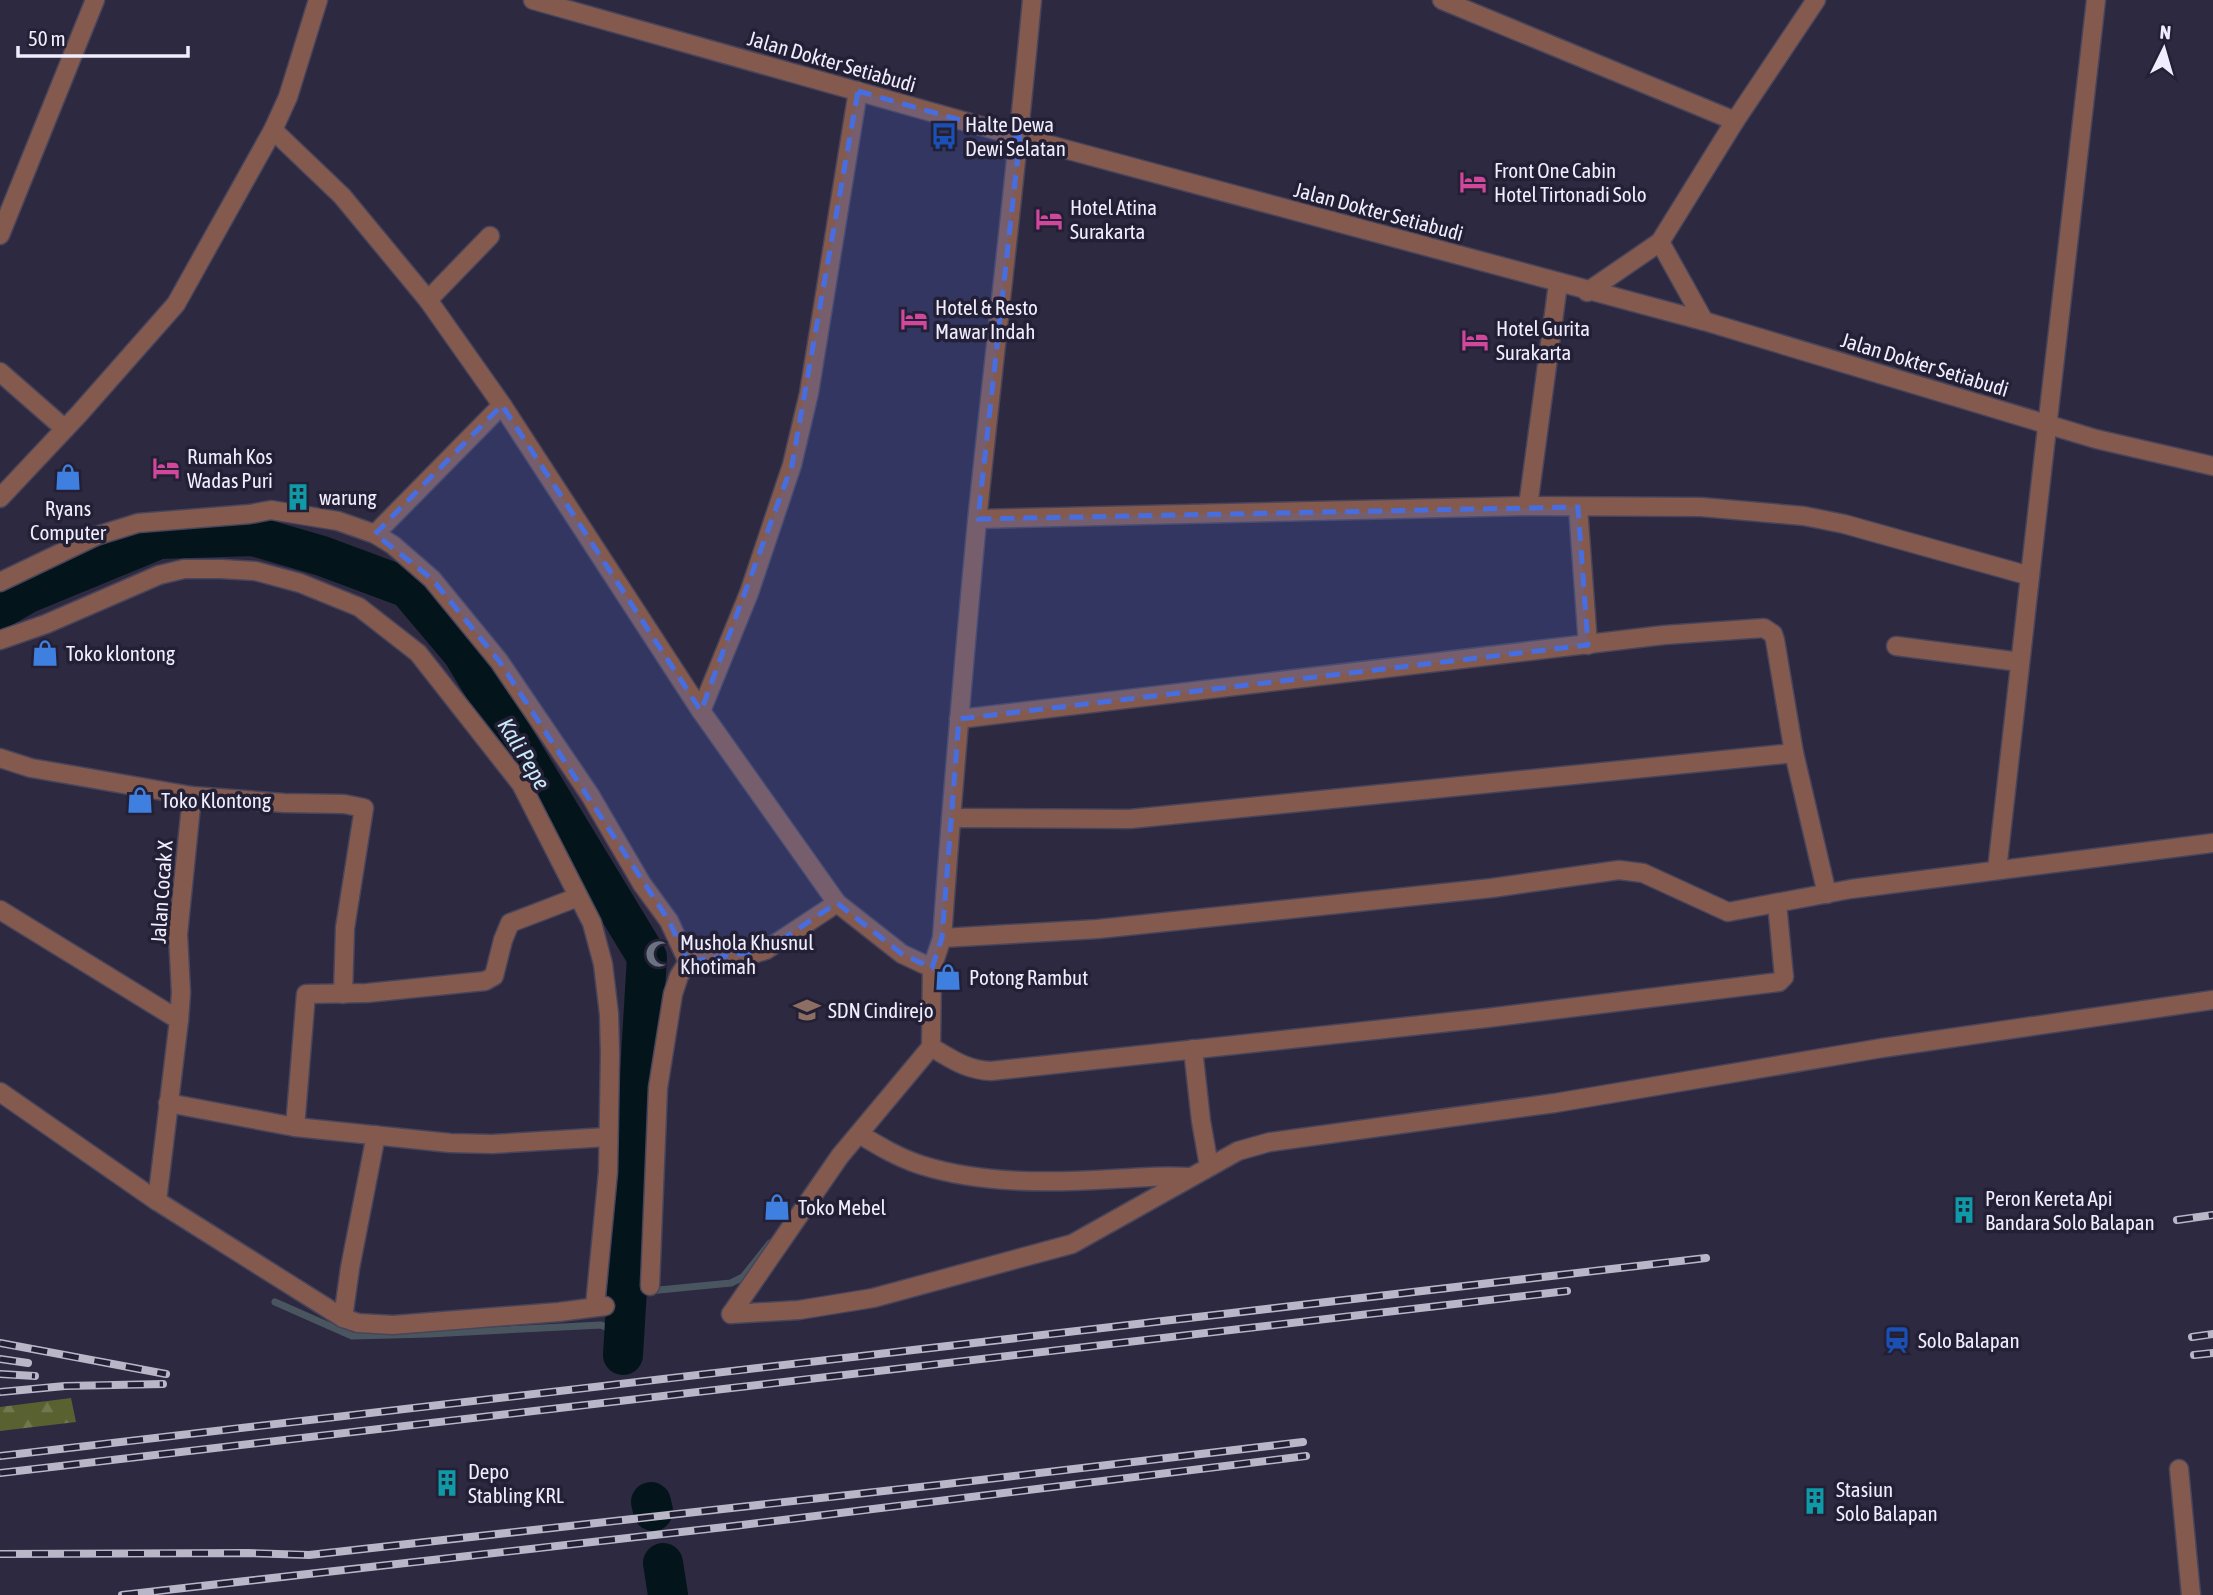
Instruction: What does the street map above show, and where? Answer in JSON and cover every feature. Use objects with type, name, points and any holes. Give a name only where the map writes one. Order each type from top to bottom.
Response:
[{"type":"street","points":[[0,234],[95,0]]},
{"type":"street","points":[[0,498],[176,304],[273,130],[288,97],[318,0]]},
{"type":"street","name":"Jalan Dokter Setiabudi","points":[[533,0],[1020,137],[1587,292],[1704,321],[2047,426],[2213,466]]},
{"type":"street","points":[[1032,0],[1020,137],[978,519],[942,938],[932,968],[931,1047],[840,1156],[731,1314],[838,1306],[1040,1254],[1084,1237],[1238,1151],[1270,1142],[1504,1111],[1882,1048],[2213,1000]]},
{"type":"street","points":[[1443,0],[1735,121]]},
{"type":"street","points":[[1587,292],[1660,242],[1735,121],[1816,0]]},
{"type":"street","points":[[1997,870],[2096,0]]},
{"type":"street","points":[[701,711],[749,593],[792,465],[809,393],[858,91]]},
{"type":"street","points":[[273,130],[342,196],[428,300],[502,405],[701,711],[837,903],[902,954],[932,968]]},
{"type":"street","points":[[428,300],[489,236]]},
{"type":"street","points":[[1660,242],[1704,321]]},
{"type":"street","points":[[1528,506],[1558,284]]},
{"type":"street","points":[[0,372],[65,429]]},
{"type":"street","points":[[375,534],[502,405]]},
{"type":"street","points":[[978,519],[1528,506],[1701,507],[1804,516],[1844,524],[2029,576]]},
{"type":"street","points":[[1577,507],[1588,645]]},
{"type":"street","points":[[0,582],[96,536],[138,523],[271,510],[338,521],[375,534],[393,545],[432,579],[499,661],[590,795],[642,884],[669,920],[688,962]]},
{"type":"street","points":[[0,640],[46,624],[143,581],[184,569],[255,571],[300,583],[359,607],[418,653],[521,784],[592,923],[603,964],[609,1014],[608,1172],[601,1306],[559,1312],[393,1325],[358,1323],[343,1318],[157,1201],[0,1092]]},
{"type":"street","points":[[959,719],[1664,635],[1765,628],[1773,634],[1775,640],[1794,753],[1827,894]]},
{"type":"street","points":[[1896,646],[2020,662]]},
{"type":"street","points":[[951,818],[1130,819],[1794,753]]},
{"type":"street","points":[[0,758],[31,768],[192,796],[284,803],[344,804],[364,808],[345,928],[343,994]]},
{"type":"street","name":"Jalan Cocak X","points":[[157,1201],[179,1020],[181,993],[178,934],[192,796]]},
{"type":"street","points":[[942,938],[1098,929],[1492,888],[1619,870],[1643,873],[1728,912],[1827,894],[2213,843]]},
{"type":"street","points":[[295,1127],[306,995],[485,981],[494,976],[510,923],[579,897]]},
{"type":"street","points":[[688,962],[737,959],[766,950],[837,903]]},
{"type":"street","points":[[931,1047],[958,1064],[990,1071],[1779,982],[1784,977],[1777,903]]},
{"type":"street","points":[[0,910],[179,1020]]},
{"type":"street","points":[[650,1286],[658,1088],[673,994],[679,976],[688,962]]},
{"type":"street","points":[[1193,1049],[1209,1166]]},
{"type":"street","points":[[169,1103],[295,1127],[450,1143],[492,1144],[608,1137]]},
{"type":"street","points":[[859,1133],[893,1154],[949,1173],[1002,1179],[1047,1180],[1113,1180],[1168,1175],[1188,1177]]},
{"type":"street","points":[[343,1318],[376,1135]]},
{"type":"street","points":[[2179,1469],[2191,1595]]},
{"type":"highlighted area","points":[[858,91],[1020,137],[978,519],[1578,507],[1588,645],[959,719],[942,938],[932,968],[902,954],[837,903],[766,950],[688,962],[669,921],[499,661],[432,579],[375,534],[502,405],[701,711],[792,465]]},
{"type":"green space","points":[[71,1398],[76,1422],[0,1431],[0,1407]]},
{"type":"waterway","name":"Kali Pepe","points":[[0,609],[28,593],[159,539],[253,536],[322,556],[408,588],[462,652],[647,957],[623,1355]]},
{"type":"waterway","points":[[628,1293],[731,1283],[743,1277],[770,1243]]},
{"type":"waterway","points":[[275,1302],[352,1336],[601,1325],[622,1334]]},
{"type":"waterway","name":"Kali Pepe","points":[[651,1502],[653,1511]]},
{"type":"waterway","name":"Kali Pepe","points":[[663,1563],[668,1595]]},
{"type":"railway","points":[[2177,1220],[2213,1215]]},
{"type":"railway","points":[[0,1456],[1706,1258]]},
{"type":"railway","points":[[0,1473],[1567,1291]]},
{"type":"railway","points":[[2192,1337],[2213,1334]]},
{"type":"railway","points":[[0,1343],[166,1374]]},
{"type":"railway","points":[[2194,1355],[2213,1353]]},
{"type":"railway","points":[[0,1359],[28,1363]]},
{"type":"railway","points":[[0,1374],[35,1376]]},
{"type":"railway","points":[[0,1392],[65,1386],[163,1384]]},
{"type":"railway","points":[[0,1554],[309,1555],[1303,1442]]},
{"type":"railway","points":[[122,1595],[734,1526],[1306,1456]]},
{"type":"place","name":"Halte Dewa Dewi Selatan","points":[[944,136]]},
{"type":"place","name":"Front One Cabin Hotel Tirtonadi Solo","points":[[1473,182]]},
{"type":"place","name":"Hotel Atina Surakarta","points":[[1049,219]]},
{"type":"place","name":"Hotel & Resto Mawar Indah","points":[[914,319]]},
{"type":"place","name":"Hotel Gurita Surakarta","points":[[1475,340]]},
{"type":"place","name":"Rumah Kos Wadas Puri","points":[[166,468]]},
{"type":"place","name":"Ryans Computer","points":[[68,477]]},
{"type":"place","name":"warung","points":[[298,497]]},
{"type":"place","name":"Toko klontong","points":[[45,653]]},
{"type":"place","name":"Toko Klontong","points":[[140,800]]},
{"type":"place","name":"Mushola Khusnul Khotimah","points":[[659,954]]},
{"type":"place","name":"Potong Rambut","points":[[948,977]]},
{"type":"place","name":"SDN Cindirejo","points":[[807,1010]]},
{"type":"place","name":"Toko Mebel","points":[[777,1207]]},
{"type":"place","name":"Peron Kereta Api Bandara Solo Balapan","points":[[1964,1210]]},
{"type":"place","name":"Solo Balapan","points":[[1897,1340]]},
{"type":"place","name":"Depo Stabling KRL","points":[[447,1483]]},
{"type":"place","name":"Stasiun Solo Balapan","points":[[1815,1501]]}]
